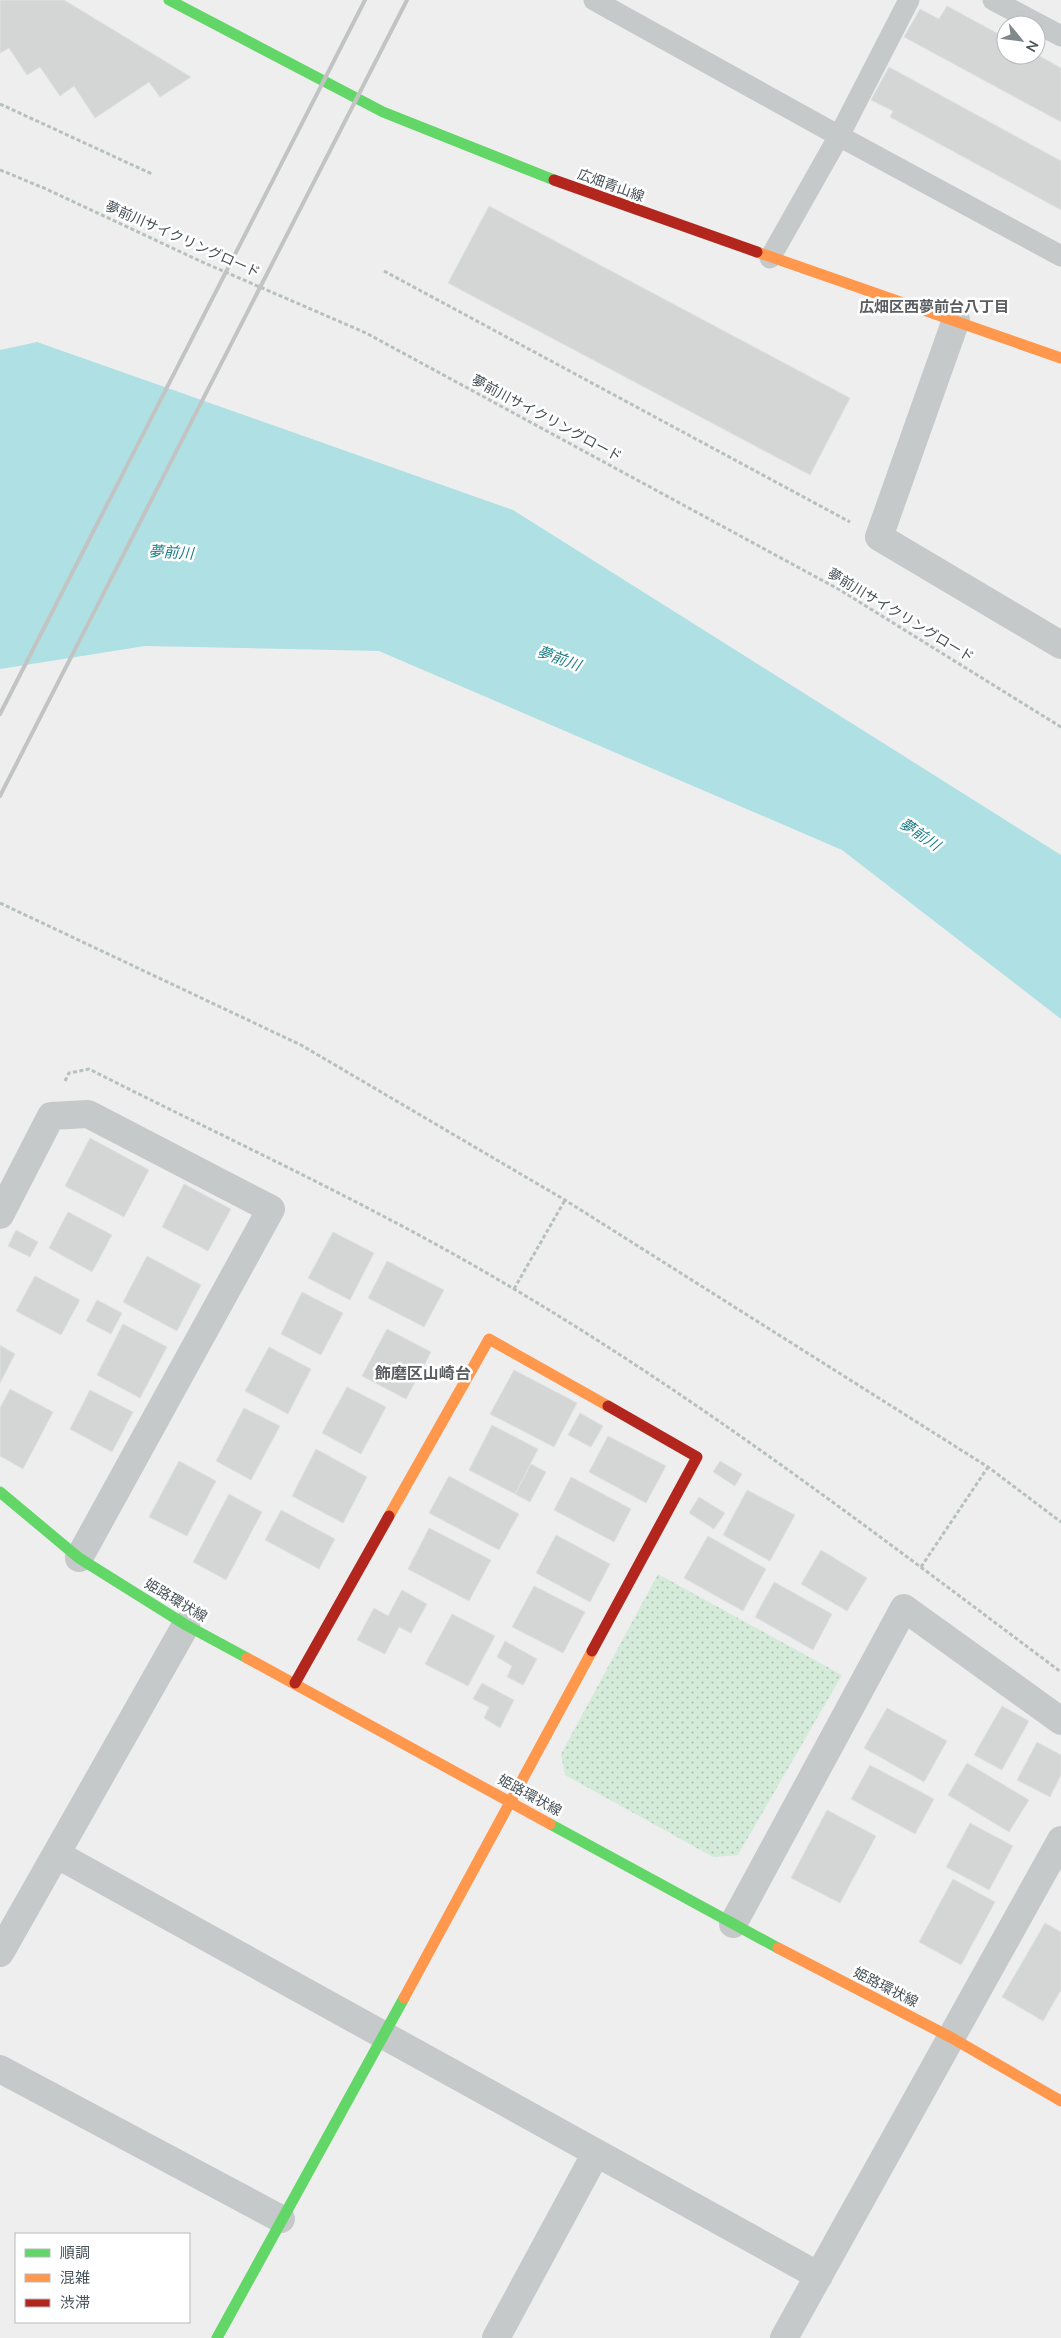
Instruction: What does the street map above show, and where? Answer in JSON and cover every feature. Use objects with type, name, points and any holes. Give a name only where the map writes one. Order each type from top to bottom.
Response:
[{"type":"main road","name":"広畑青山線","points":[[169,0],[221,30],[390,115],[562,184],[1061,358]]},
{"type":"main road","points":[[217,2338],[280,2219],[511,1802],[698,1457],[489,1340],[295,1683]]},
{"type":"main road","name":"姫路環状線","points":[[0,1492],[79,1558],[186,1625],[732,1924],[952,2038],[1061,2101]]},
{"type":"street","points":[[956,320],[879,537],[1061,645]]},
{"type":"street","points":[[0,1215],[52,1116],[88,1114],[271,1209],[79,1558]]},
{"type":"street","points":[[732,1924],[904,1608],[1061,1721]]},
{"type":"street","points":[[0,1953],[186,1625]]},
{"type":"street","points":[[784,2338],[1061,1840]]},
{"type":"street","points":[[56,1854],[819,2276]]},
{"type":"street","points":[[0,2069],[280,2219]]},
{"type":"street","points":[[496,2338],[596,2153]]},
{"type":"lane","points":[[594,0],[838,136],[1061,256]]},
{"type":"lane","points":[[770,258],[838,136],[909,0]]},
{"type":"lane","points":[[993,0],[1061,36]]},
{"type":"path","points":[[0,104],[152,174]]},
{"type":"path","name":"夢前川サイクリングロード","points":[[0,170],[366,333],[840,590],[1061,727]]},
{"type":"path","points":[[384,271],[879,537]]},
{"type":"path","points":[[0,903],[301,1044],[565,1200],[988,1467],[1061,1522]]},
{"type":"path","points":[[514,1289],[565,1200]]},
{"type":"path","points":[[921,1568],[988,1467]]},
{"type":"green space","points":[[658,1574],[842,1675],[738,1855],[713,1857],[565,1775],[561,1754]]},
{"type":"water","name":"夢前川","points":[[37,342],[513,510],[1061,855],[1061,1019],[842,850],[379,651],[145,646],[0,669],[0,350]]},
{"type":"building","points":[[0,0],[64,0],[191,77],[160,97],[149,82],[95,118],[74,86],[60,96],[40,67],[27,75],[9,48],[0,53]]},
{"type":"building","points":[[947,6],[996,33],[996,65],[1046,65],[1046,60],[1061,68],[1061,122],[904,37],[920,9],[939,19]]},
{"type":"building","points":[[889,67],[1061,161],[1061,210],[890,117],[893,111],[871,100]]},
{"type":"building","points":[[489,206],[850,398],[810,475],[448,283]]},
{"type":"building","points":[[90,1138],[149,1170],[124,1217],[65,1186]]},
{"type":"building","points":[[184,1184],[231,1209],[208,1251],[162,1227]]},
{"type":"building","points":[[68,1212],[112,1235],[92,1272],[49,1248]]},
{"type":"building","points":[[16,1230],[38,1242],[30,1257],[8,1246]]},
{"type":"building","points":[[333,1232],[374,1253],[350,1300],[308,1278]]},
{"type":"building","points":[[147,1256],[201,1285],[177,1331],[123,1302]]},
{"type":"building","points":[[387,1261],[444,1290],[424,1327],[368,1298]]},
{"type":"building","points":[[35,1276],[80,1300],[61,1335],[16,1311]]},
{"type":"building","points":[[302,1292],[343,1313],[321,1355],[281,1334]]},
{"type":"building","points":[[97,1300],[122,1313],[111,1334],[86,1321]]},
{"type":"building","points":[[123,1324],[167,1347],[140,1398],[97,1375]]},
{"type":"building","points":[[387,1329],[431,1352],[406,1399],[362,1376]]},
{"type":"building","points":[[0,1345],[15,1354],[0,1383]]},
{"type":"building","points":[[269,1347],[311,1369],[288,1414],[245,1391]]},
{"type":"building","points":[[514,1370],[577,1403],[554,1447],[490,1414]]},
{"type":"building","points":[[347,1387],[386,1407],[361,1454],[322,1433]]},
{"type":"building","points":[[10,1389],[53,1412],[23,1469],[0,1456],[0,1408]]},
{"type":"building","points":[[90,1390],[133,1412],[112,1452],[70,1429]]},
{"type":"building","points":[[244,1408],[280,1426],[251,1480],[216,1461]]},
{"type":"building","points":[[580,1413],[603,1426],[591,1447],[568,1435]]},
{"type":"building","points":[[492,1425],[538,1449],[515,1494],[469,1470]]},
{"type":"building","points":[[608,1436],[666,1466],[646,1503],[589,1472]]},
{"type":"building","points":[[316,1449],[367,1477],[343,1523],[292,1496]]},
{"type":"building","points":[[179,1461],[216,1481],[187,1536],[149,1517]]},
{"type":"building","points":[[720,1461],[742,1474],[735,1486],[713,1472]]},
{"type":"building","points":[[531,1464],[546,1472],[530,1502],[515,1494]]},
{"type":"building","points":[[449,1476],[519,1514],[499,1550],[429,1513]]},
{"type":"building","points":[[571,1477],[631,1509],[614,1542],[554,1510]]},
{"type":"building","points":[[747,1490],[795,1515],[770,1561],[723,1535]]},
{"type":"building","points":[[229,1494],[262,1512],[226,1580],[193,1562]]},
{"type":"building","points":[[699,1497],[725,1513],[714,1529],[689,1513]]},
{"type":"building","points":[[281,1510],[335,1539],[319,1569],[265,1540]]},
{"type":"building","points":[[429,1528],[491,1560],[469,1601],[408,1569]]},
{"type":"building","points":[[556,1535],[610,1564],[590,1602],[536,1573]]},
{"type":"building","points":[[708,1536],[766,1569],[743,1611],[684,1578]]},
{"type":"building","points":[[821,1550],[867,1578],[847,1611],[801,1584]]},
{"type":"building","points":[[774,1582],[832,1614],[813,1650],[755,1617]]},
{"type":"building","points":[[534,1586],[585,1612],[563,1653],[512,1627]]},
{"type":"building","points":[[402,1590],[427,1604],[411,1633],[399,1627],[385,1654],[357,1640],[374,1608],[388,1616]]},
{"type":"building","points":[[452,1614],[495,1636],[468,1686],[425,1664]]},
{"type":"building","points":[[505,1641],[537,1659],[523,1685],[507,1677],[512,1666],[497,1657]]},
{"type":"building","points":[[482,1683],[514,1700],[500,1728],[484,1718],[489,1707],[473,1699]]},
{"type":"building","points":[[1002,1706],[1029,1721],[1002,1770],[974,1755]]},
{"type":"building","points":[[887,1708],[947,1741],[924,1782],[864,1748]]},
{"type":"building","points":[[1037,1742],[1061,1755],[1061,1775],[1050,1797],[1017,1780]]},
{"type":"building","points":[[967,1763],[1029,1800],[1009,1832],[948,1795]]},
{"type":"building","points":[[870,1765],[934,1799],[915,1834],[851,1799]]},
{"type":"building","points":[[827,1810],[876,1836],[840,1903],[791,1878]]},
{"type":"building","points":[[970,1823],[1013,1846],[989,1890],[946,1867]]},
{"type":"building","points":[[953,1879],[995,1902],[961,1965],[919,1942]]},
{"type":"building","points":[[1045,1923],[1061,1932],[1061,1990],[1043,2021],[1002,1997]]},
{"type":"railway","points":[[0,714],[365,0]]},
{"type":"railway","points":[[0,796],[407,0]]},
{"type":"traffic: fast","points":[[169,0],[383,112],[554,180]]},
{"type":"traffic: fast","points":[[0,1492],[79,1558],[186,1625],[247,1658]]},
{"type":"traffic: fast","points":[[550,1824],[778,1948]]},
{"type":"traffic: fast","points":[[217,2338],[404,1998]]},
{"type":"traffic: slow","points":[[757,252],[1061,358]]},
{"type":"traffic: slow","points":[[389,1516],[489,1339],[608,1406]]},
{"type":"traffic: slow","points":[[404,1998],[592,1651]]},
{"type":"traffic: slow","points":[[247,1658],[550,1824]]},
{"type":"traffic: slow","points":[[778,1948],[952,2038],[1061,2101]]},
{"type":"traffic: jam","points":[[554,180],[757,252]]},
{"type":"traffic: jam","points":[[592,1651],[697,1457],[608,1406]]},
{"type":"traffic: jam","points":[[295,1683],[389,1516]]},
{"type":"district","name":"広畑区西夢前台八丁目","points":[[934,306]]},
{"type":"district","name":"飾磨区山崎台","points":[[423,1373]]}]
